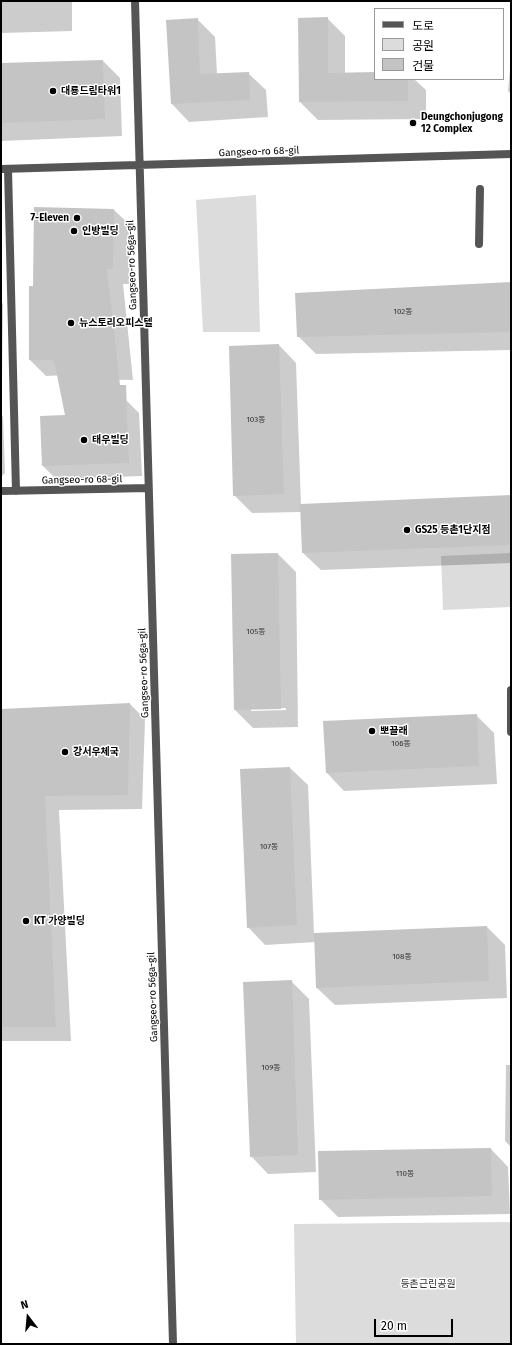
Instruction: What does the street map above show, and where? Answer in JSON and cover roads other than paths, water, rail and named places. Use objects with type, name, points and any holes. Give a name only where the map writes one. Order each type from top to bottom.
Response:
[{"type":"street","name":"Gangseo-ro 56ga-gil","points":[[134,1],[173,1344]]},
{"type":"street","name":"Gangseo-ro 68-gil","points":[[16,491],[4,169],[511,154]]},
{"type":"street","points":[[479,244],[480,189]]},
{"type":"street","name":"Gangseo-ro 68-gil","points":[[1,491],[148,488]]},
{"type":"street","points":[[511,690],[511,732]]},
{"type":"place","name":"대룡드림타워1","points":[[53,91]]},
{"type":"place","name":"Deungchonjugong 12 Complex","points":[[413,123]]},
{"type":"place","name":"7-Eleven","points":[[77,218]]},
{"type":"place","name":"인방빌딩","points":[[74,231]]},
{"type":"place","name":"뉴스토리오피스텔","points":[[71,323]]},
{"type":"place","name":"태우빌딩","points":[[84,440]]},
{"type":"place","name":"GS25 등촌1단지점","points":[[407,530]]},
{"type":"place","name":"뽀끌래","points":[[372,731]]},
{"type":"place","name":"강서우체국","points":[[65,752]]},
{"type":"place","name":"KT 가양빌딩","points":[[26,921]]},
{"type":"park label","name":"등촌근린공원","points":[[428,1284]]}]
